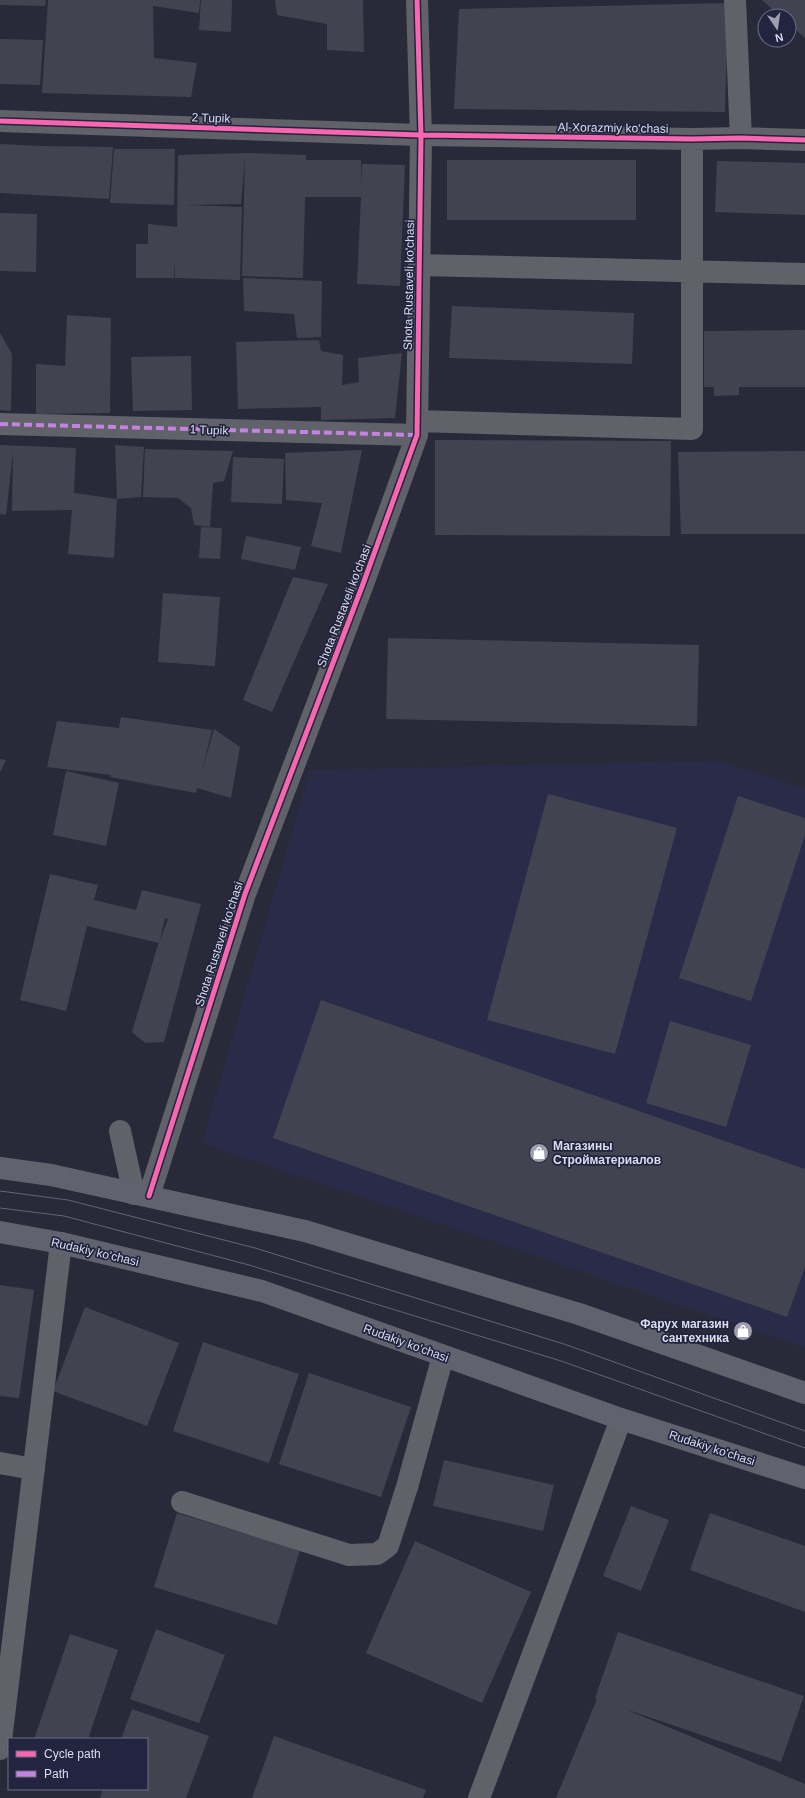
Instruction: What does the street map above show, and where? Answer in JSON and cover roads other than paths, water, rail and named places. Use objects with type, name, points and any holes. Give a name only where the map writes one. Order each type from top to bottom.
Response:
[{"type":"main road","points":[[0,1168],[51,1175],[305,1232],[579,1314],[805,1394]]},
{"type":"main road","name":"Rudakiy ko'chasi","points":[[0,1232],[61,1243],[262,1291],[621,1419],[805,1478]]},
{"type":"street","name":"Shota Rustaveli ko'chasi","points":[[142,1195],[245,894],[363,584],[417,428],[421,135],[417,0]]},
{"type":"street","points":[[735,0],[741,138]]},
{"type":"street","name":"2 Tupik","points":[[0,121],[421,135]]},
{"type":"street","name":"Al-Xorazmiy ko'chasi","points":[[421,135],[805,140]]},
{"type":"street","points":[[692,139],[692,270]]},
{"type":"street","points":[[419,265],[692,270],[805,274]]},
{"type":"street","name":"1 Tupik","points":[[0,424],[692,429],[692,270]]},
{"type":"street","points":[[120,1131],[142,1195]]},
{"type":"street","points":[[0,1749],[61,1243]]},
{"type":"street","points":[[182,1502],[349,1555],[377,1554],[388,1546],[407,1487],[443,1356]]},
{"type":"street","points":[[479,1798],[621,1419]]},
{"type":"street","points":[[0,1463],[34,1469]]},
{"type":"tram line","points":[[0,1191],[68,1200],[255,1248],[567,1345],[805,1431]]},
{"type":"tram line","points":[[0,1208],[64,1216],[249,1265],[561,1361],[805,1448]]},
{"type":"place","name":"Магазины Стройматериалов","points":[[539,1153]]},
{"type":"place","name":"Фарух магазин сантехника","points":[[743,1331]]}]
